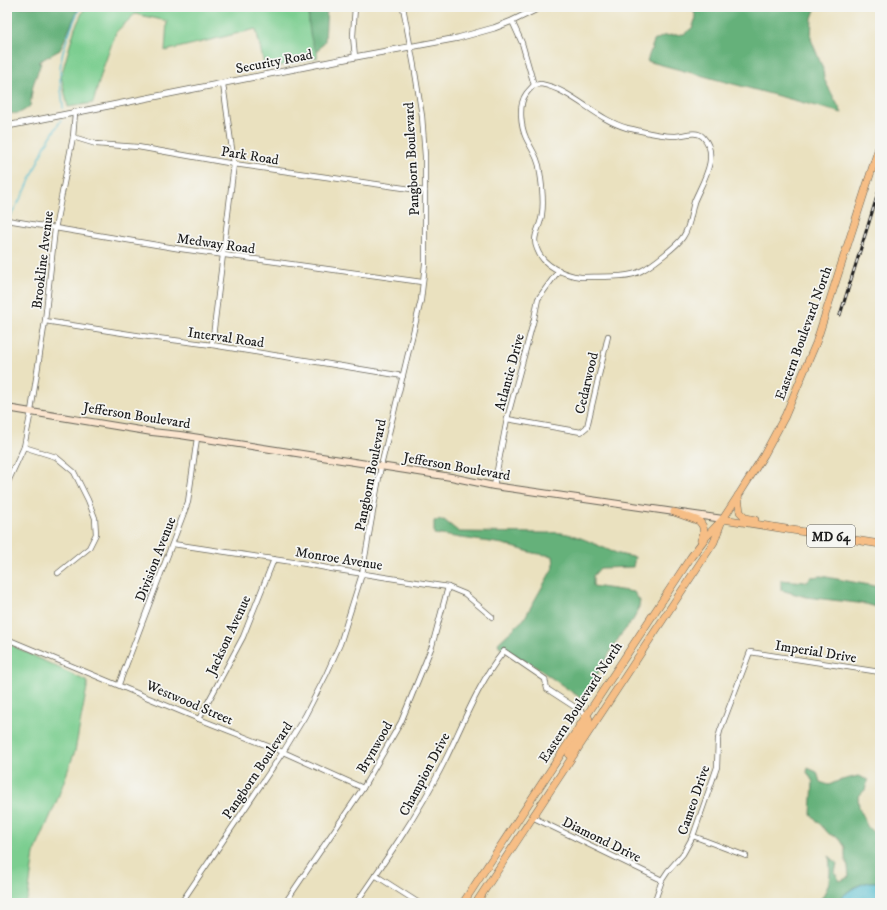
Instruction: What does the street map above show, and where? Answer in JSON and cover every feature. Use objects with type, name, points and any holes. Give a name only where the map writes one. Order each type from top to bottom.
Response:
[{"type":"main road","name":"Eastern Boulevard North","points":[[463,903],[691,557],[706,537],[723,519],[764,455],[785,416],[801,381],[828,308],[880,144]]},
{"type":"main road","name":"MD 64","points":[[7,408],[31,411]]},
{"type":"main road","name":"Jefferson Boulevard","points":[[31,411],[152,432],[451,477],[494,486],[723,519],[880,544]]},
{"type":"main road","points":[[738,496],[740,512],[746,518],[782,528]]},
{"type":"main road","points":[[674,512],[699,521],[704,527],[704,535],[691,557]]},
{"type":"main road","name":"Eastern Boulevard North","points":[[476,903],[714,542],[723,519]]},
{"type":"main road","points":[[565,768],[567,756],[588,724],[589,719],[587,715]]},
{"type":"main road","points":[[532,817],[530,812],[532,805],[557,767],[561,754]]},
{"type":"street","points":[[355,57],[353,36],[356,7]]},
{"type":"street","name":"Pangborn Boulevard","points":[[180,903],[283,752],[305,716],[326,675],[346,625],[362,574],[381,466],[422,300],[424,264],[425,156],[422,116],[403,7]]},
{"type":"street","name":"Security Road","points":[[7,126],[475,34],[512,21],[541,7]]},
{"type":"street","points":[[512,21],[522,44],[534,85]]},
{"type":"street","points":[[212,345],[234,164],[223,84]]},
{"type":"street","points":[[541,84],[557,88],[614,124],[662,135],[674,136],[697,134],[702,136],[706,141],[710,152],[709,169],[695,201],[685,234],[678,242],[640,272],[628,275],[581,277],[568,275],[559,270],[542,258],[535,244],[535,238],[542,214],[540,171],[535,153],[524,133],[521,119],[524,97],[534,85],[541,84]]},
{"type":"street","name":"Brookline Avenue","points":[[31,411],[45,321],[55,229],[73,137],[75,113]]},
{"type":"street","name":"Park Road","points":[[73,137],[96,144],[138,147],[234,164],[425,191]]},
{"type":"street","name":"Medway Road","points":[[7,220],[181,249],[422,282]]},
{"type":"street","name":"Atlantic Drive","points":[[494,486],[507,419],[534,320],[538,299],[559,270]]},
{"type":"street","name":"Interval Road","points":[[45,321],[212,345],[403,376]]},
{"type":"street","name":"Cedarwood","points":[[507,419],[581,432],[587,427],[608,336]]},
{"type":"street","points":[[7,484],[24,447],[31,411]]},
{"type":"street","name":"Division Avenue","points":[[119,684],[188,502],[197,438]]},
{"type":"street","points":[[24,447],[56,457],[74,472],[95,518],[96,534],[89,548],[58,573]]},
{"type":"street","name":"Monroe Avenue","points":[[173,544],[448,587],[465,594],[492,617]]},
{"type":"street","name":"Jackson Avenue","points":[[199,719],[243,637],[274,559]]},
{"type":"street","name":"Brynwood","points":[[285,903],[363,788],[401,722],[432,646],[448,587]]},
{"type":"street","name":"Westwood Street","points":[[7,639],[119,684],[199,719],[283,752],[363,788]]},
{"type":"street","name":"Champion Drive","points":[[356,903],[414,817],[432,786],[483,683],[504,651],[545,679],[546,689],[587,715]]},
{"type":"street","name":"Imperial Drive","points":[[750,652],[880,672]]},
{"type":"street","name":"Cameo Drive","points":[[654,903],[662,880],[683,854],[693,836],[717,767],[718,739],[720,731],[750,652]]},
{"type":"street","name":"Diamond Drive","points":[[532,817],[662,880]]},
{"type":"street","points":[[693,836],[746,856]]},
{"type":"street","points":[[375,875],[420,903]]},
{"type":"green space","points":[[7,7],[79,7],[60,50],[38,62],[41,63],[33,85],[30,106],[22,112],[13,114],[7,112]]},
{"type":"green space","points":[[85,7],[320,7],[317,58],[265,69],[256,29],[165,51],[167,21],[135,14],[116,32],[103,68],[93,103],[68,107],[61,76],[75,28]]},
{"type":"green space","points":[[309,7],[327,7],[325,41],[317,52],[312,42],[309,24]]},
{"type":"green space","points":[[689,7],[816,7],[812,18],[811,39],[823,69],[824,79],[842,113],[647,61],[654,41],[663,36],[684,34],[692,28],[696,18],[693,9]]},
{"type":"green space","points":[[444,520],[459,532],[565,534],[582,538],[619,554],[635,557],[633,567],[600,568],[593,576],[593,586],[634,592],[640,601],[638,611],[633,620],[620,636],[582,699],[536,667],[499,646],[498,643],[524,619],[554,566],[553,556],[533,553],[503,544],[434,534],[434,521]]},
{"type":"green space","points":[[821,576],[880,587],[880,608],[866,604],[806,597],[781,590],[781,580],[806,582],[811,577]]},
{"type":"green space","points":[[7,643],[88,682],[75,751],[56,803],[34,854],[28,897],[25,903],[7,903]]},
{"type":"green space","points":[[808,768],[817,772],[820,782],[829,785],[858,776],[868,780],[865,790],[858,797],[859,807],[867,826],[874,833],[880,846],[880,882],[866,883],[855,887],[835,903],[818,903],[828,886],[830,875],[829,856],[837,863],[835,873],[840,881],[849,877],[845,857],[845,847],[839,838],[829,834],[811,814],[813,782],[807,772]]},
{"type":"water","points":[[870,882],[880,882],[880,903],[835,903],[855,887]]},
{"type":"waterway","points":[[63,108],[60,77],[61,59],[66,41],[80,7]]},
{"type":"waterway","points":[[11,215],[26,189],[45,146],[61,120]]},
{"type":"waterway","points":[[7,240],[8,227]]},
{"type":"railway","points":[[840,315],[880,187]]}]
